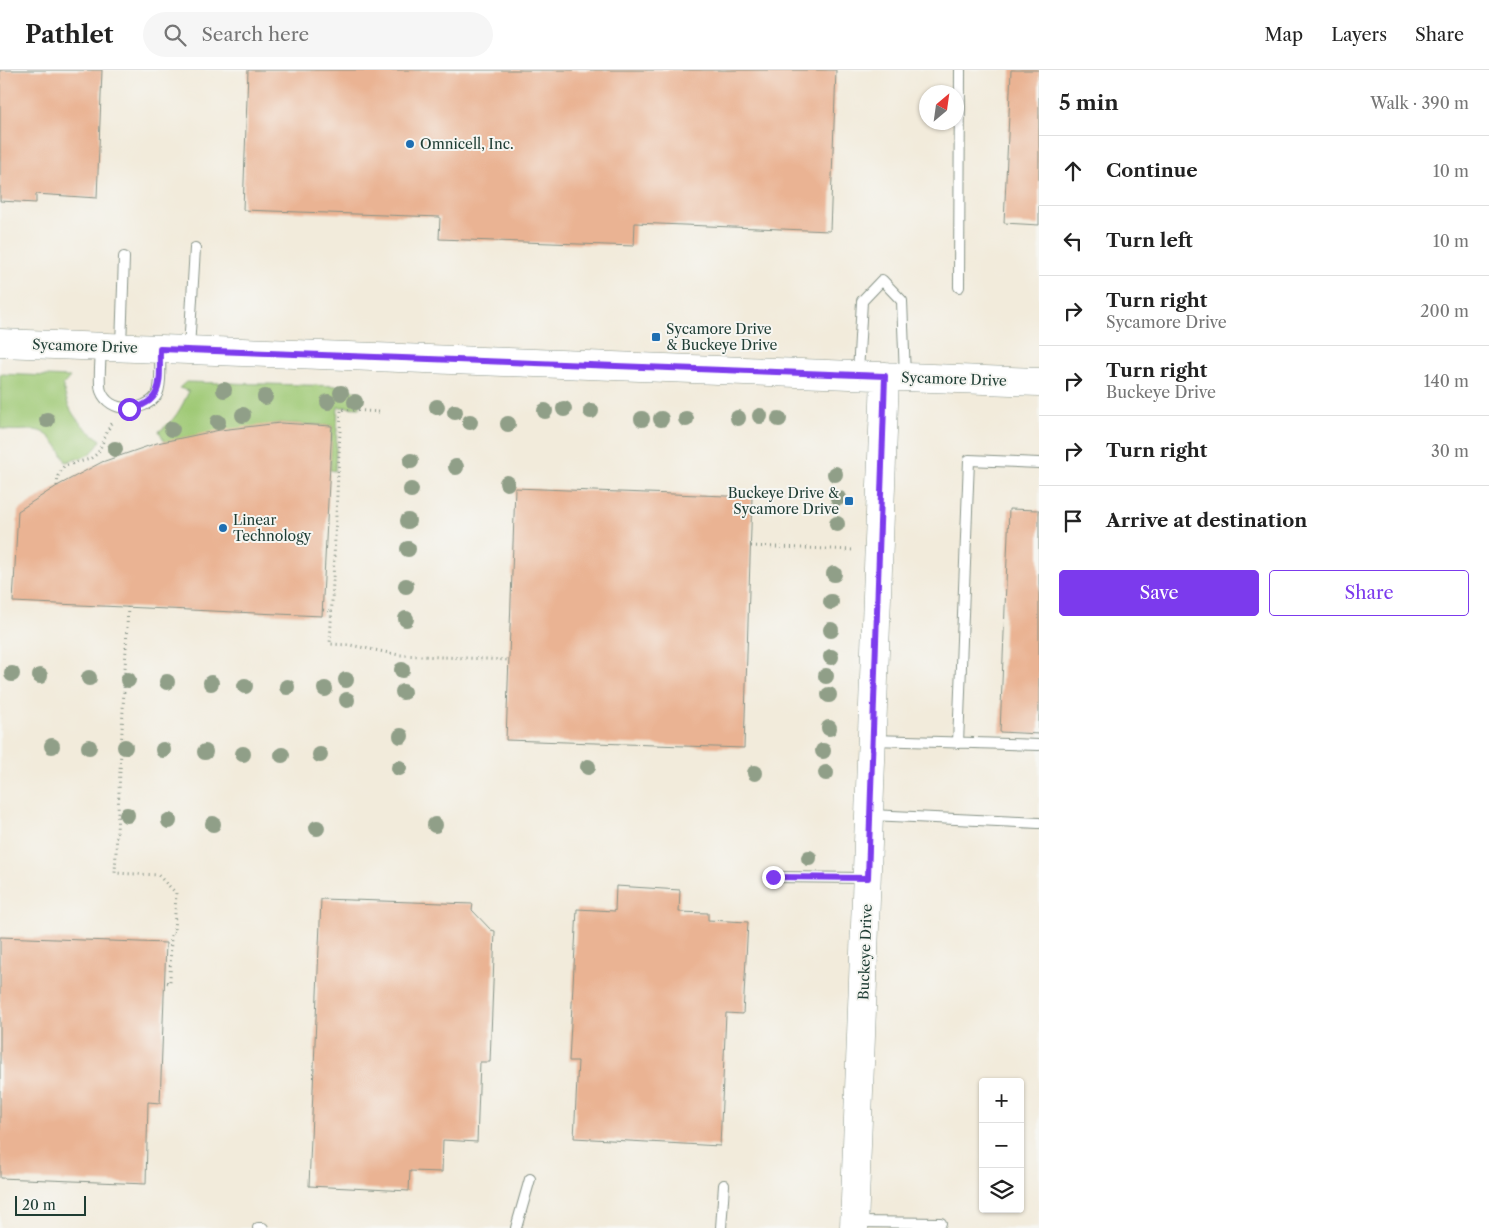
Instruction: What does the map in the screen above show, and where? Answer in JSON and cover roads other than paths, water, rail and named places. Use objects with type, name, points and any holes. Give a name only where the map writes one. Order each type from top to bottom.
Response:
[{"type":"street","name":"Sycamore Drive","points":[[0,343],[1039,382]]},
{"type":"street","name":"Buckeye Drive","points":[[854,1225],[868,878],[878,551],[895,377]]},
{"type":"lane","points":[[959,287],[960,70]]},
{"type":"lane","points":[[189,350],[195,248]]},
{"type":"lane","points":[[124,257],[111,347],[100,390],[107,400],[129,409],[138,408],[150,402],[157,395],[159,388],[160,349]]},
{"type":"lane","points":[[858,375],[862,301],[882,280],[902,301],[895,377]]},
{"type":"lane","points":[[958,743],[970,460],[1039,463]]},
{"type":"lane","points":[[872,740],[1039,746]]},
{"type":"lane","points":[[870,814],[1039,823]]},
{"type":"lane","points":[[773,877],[868,878]]},
{"type":"lane","points":[[516,1228],[530,1178]]},
{"type":"lane","points":[[721,1228],[724,1185]]},
{"type":"lane","points":[[854,1225],[941,1223]]},
{"type":"lane","points":[[258,1228],[263,1228]]},
{"type":"place","name":"Omnicell, Inc.","points":[[410,144]]},
{"type":"place","name":"Sycamore Drive & Buckeye Drive","points":[[656,337]]},
{"type":"place","name":"Buckeye Drive & Sycamore Drive","points":[[849,501]]},
{"type":"place","name":"Linear Technology","points":[[223,528]]}]
